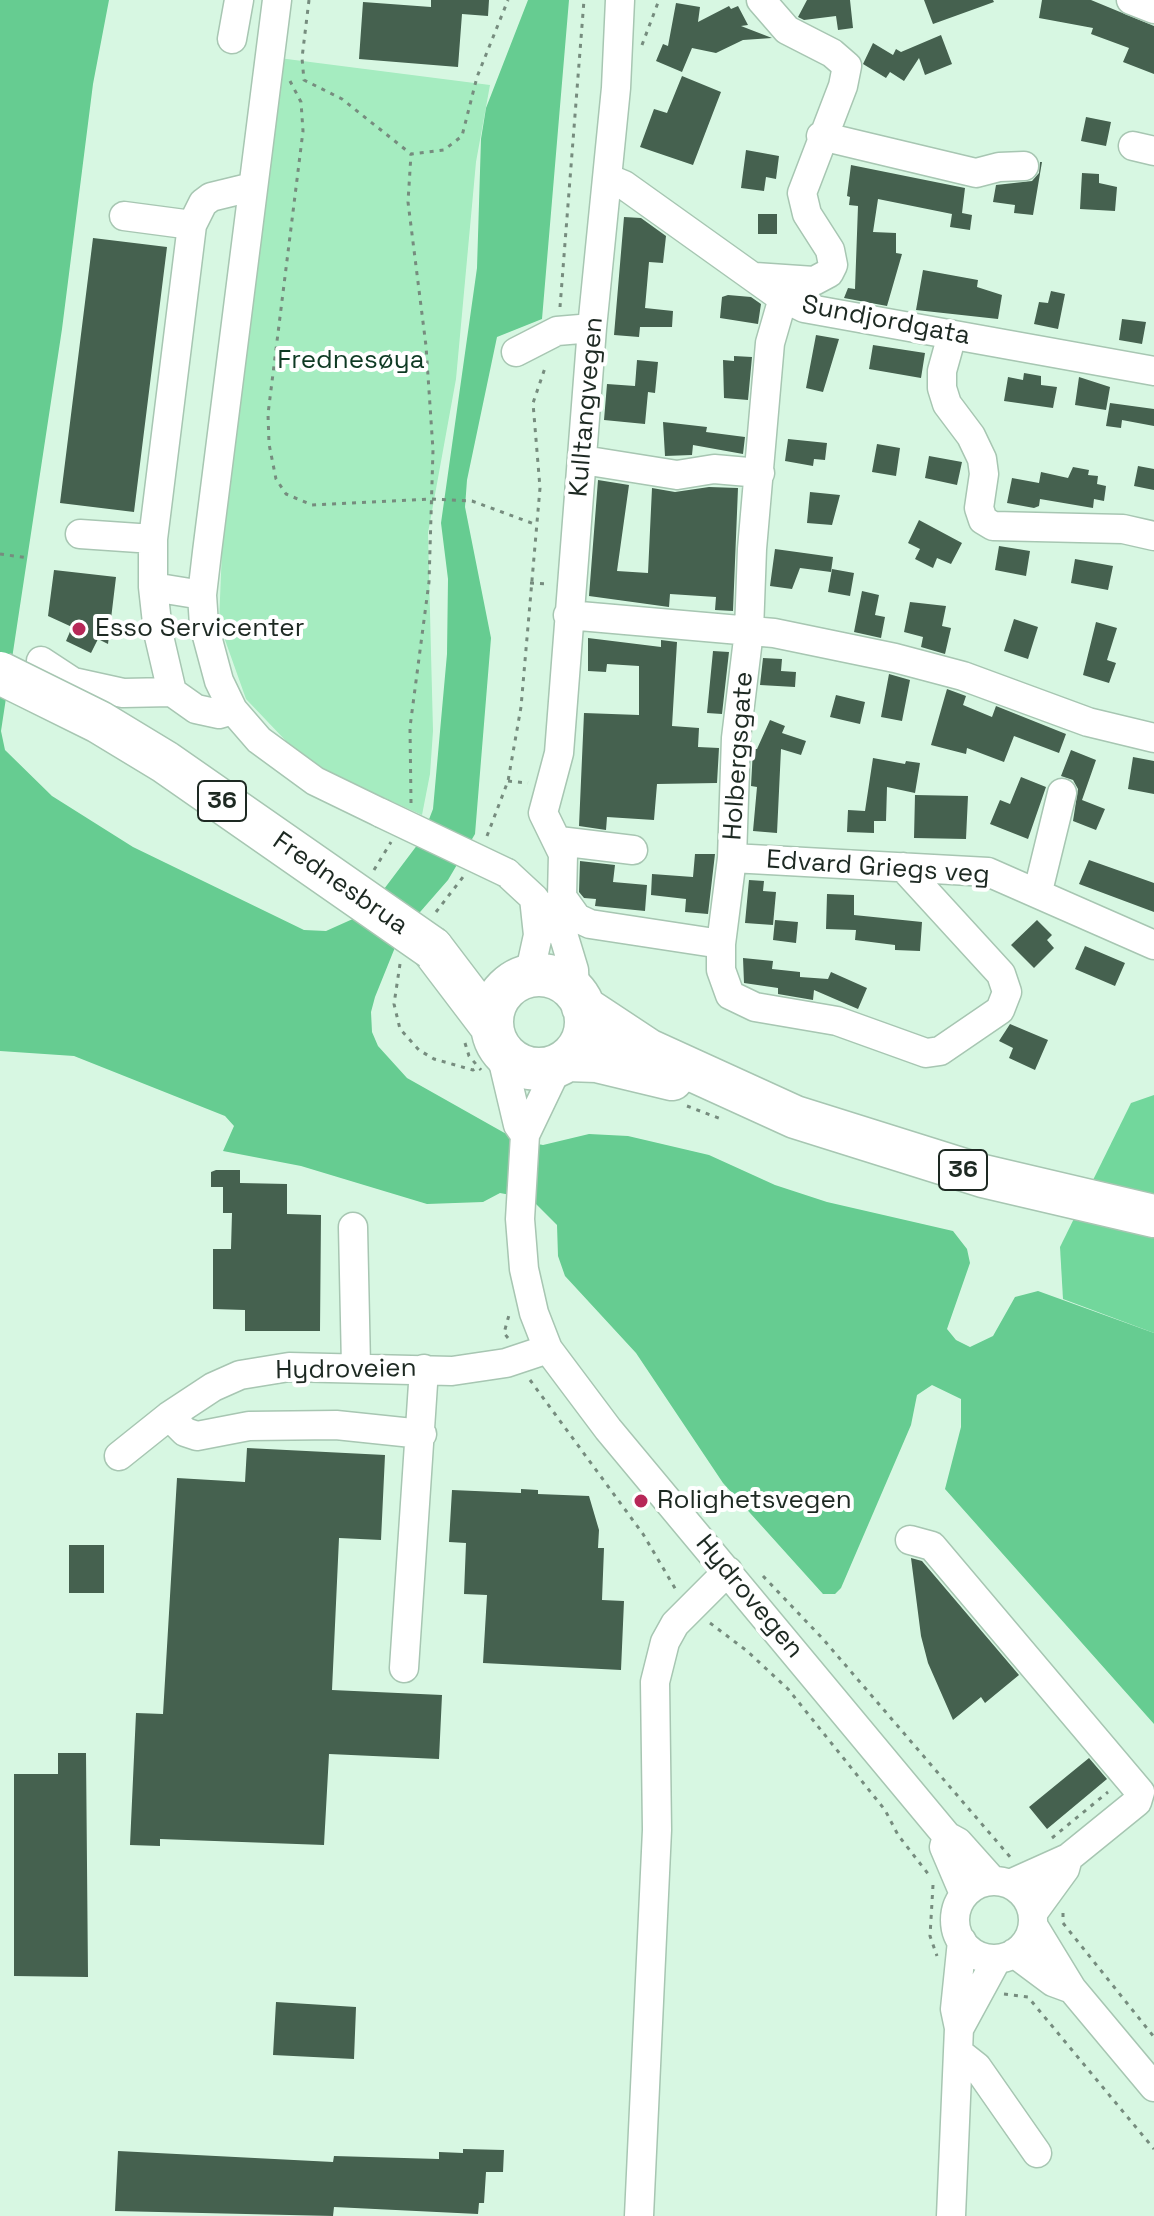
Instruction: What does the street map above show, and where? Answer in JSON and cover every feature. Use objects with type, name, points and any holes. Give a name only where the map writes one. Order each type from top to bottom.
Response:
[{"type":"highway","name":"Frednesbrua","points":[[0,673],[99,722],[165,762],[432,948]]},
{"type":"highway","name":"36","points":[[432,948],[525,978],[555,978],[579,1000],[648,1050],[763,1100],[776,1110]]},
{"type":"highway","name":"36","points":[[432,948],[496,1038],[521,1065],[546,1068],[563,1062],[597,1061],[637,1069],[760,1110],[776,1110],[983,1176],[1154,1216]]},
{"type":"highway","points":[[496,1038],[498,999],[525,978]]},
{"type":"highway","points":[[563,1062],[583,1036],[579,1000]]},
{"type":"street","points":[[232,39],[239,0]]},
{"type":"street","points":[[277,0],[279,79],[252,187],[202,595],[208,647],[233,710],[259,740],[287,763],[393,821],[507,873],[534,898],[564,937],[573,961],[579,1000]]},
{"type":"street","name":"Kulltangvegen","points":[[559,841],[543,813],[559,753],[592,328],[616,88],[620,0]]},
{"type":"street","points":[[754,277],[814,281],[829,273],[833,265],[830,250],[807,214],[802,193],[821,136],[843,86],[847,66],[832,53],[787,30],[761,0]]},
{"type":"street","points":[[1131,0],[1154,9]]},
{"type":"street","points":[[821,136],[976,173],[999,167],[1024,166]]},
{"type":"street","name":"Sundjordgata","points":[[607,178],[624,185],[783,298],[820,312],[1154,371]]},
{"type":"street","points":[[172,692],[153,587],[153,539],[192,225],[203,203],[211,197],[252,187]]},
{"type":"street","points":[[124,216],[192,225]]},
{"type":"street","name":"Holbergsgate","points":[[783,298],[770,343],[749,631],[736,738],[732,858],[721,944],[724,983],[730,995],[741,1002],[819,1016],[926,1053],[940,1051],[1000,1010],[1005,1001],[1005,983],[903,867]]},
{"type":"street","points":[[516,352],[557,331],[592,328]]},
{"type":"street","points":[[952,335],[942,371],[942,388],[947,404],[971,436],[982,459],[984,474],[979,508],[983,520],[993,526],[1123,529],[1154,536]]},
{"type":"street","points":[[583,460],[677,475],[714,469],[760,473]]},
{"type":"street","points":[[80,534],[153,539]]},
{"type":"street","points":[[153,587],[202,595]]},
{"type":"street","points":[[568,615],[749,631],[933,667],[1063,714],[1154,738]]},
{"type":"street","points":[[41,661],[73,682],[123,693],[172,692],[196,709],[219,714],[233,710]]},
{"type":"street","points":[[1038,891],[1062,793]]},
{"type":"street","points":[[633,850],[559,841],[563,854],[562,897],[577,918],[590,924],[721,944]]},
{"type":"street","name":"Edvard Griegs veg","points":[[732,858],[988,872],[1038,891],[1154,945]]},
{"type":"street","points":[[525,978],[538,935],[534,898]]},
{"type":"street","points":[[496,1038],[518,1125],[525,1135],[563,1062]]},
{"type":"street","name":"Hydrovegen","points":[[525,1135],[520,1219],[524,1269],[534,1313],[548,1349],[608,1429],[741,1569],[947,1836],[1004,1874]]},
{"type":"street","points":[[353,1227],[356,1366]]},
{"type":"street","name":"Hydroveien","points":[[119,1456],[169,1416],[213,1387],[240,1375],[289,1367],[356,1366],[452,1371],[519,1359],[548,1349]]},
{"type":"street","points":[[404,1668],[424,1369]]},
{"type":"street","points":[[169,1416],[185,1432],[197,1436],[249,1426],[336,1425],[422,1434]]},
{"type":"street","points":[[910,1540],[932,1546],[1129,1776],[1140,1798],[1068,1858],[1004,1874],[964,1894],[955,1917],[962,1941],[955,2009],[959,2040],[951,2216]]},
{"type":"street","points":[[639,2216],[657,1830],[655,1682],[665,1642],[691,1606],[741,1569]]},
{"type":"street","name":"Hydrovegen","points":[[947,1836],[944,1847],[964,1894]]},
{"type":"street","points":[[959,2040],[1006,1956],[1027,1941],[1033,1919],[1065,1869],[1068,1858]]},
{"type":"street","points":[[1004,1874],[1025,1896],[1033,1919],[1072,1989],[1154,2087]]},
{"type":"street","points":[[962,1941],[977,1955],[1006,1956],[1072,1989]]},
{"type":"street","points":[[959,2040],[1037,2153]]},
{"type":"path","points":[[304,80],[302,58],[309,0]]},
{"type":"path","points":[[279,79],[304,80],[342,99],[411,154],[444,150],[462,136],[477,77],[508,0]]},
{"type":"path","points":[[496,817],[508,781],[521,707],[540,488],[533,403],[557,331],[584,0]]},
{"type":"path","points":[[279,79],[301,102],[303,131],[300,176],[272,375],[269,444],[273,472],[286,494],[312,505],[431,499],[472,501],[538,525]]},
{"type":"path","points":[[371,875],[393,821],[411,804],[410,727],[429,582],[433,450],[426,346],[408,202],[411,154]]},
{"type":"path","points":[[0,554],[29,558]]},
{"type":"path","points":[[509,1312],[504,1333],[527,1376],[650,1544],[674,1587],[691,1606],[788,1689],[885,1810],[898,1835],[932,1879]]},
{"type":"path","points":[[741,1569],[823,1639],[1004,1874]]},
{"type":"path","points":[[1042,1847],[1129,1776]]},
{"type":"path","points":[[1063,1923],[1154,2037]]},
{"type":"path","points":[[1028,1997],[1154,2149]]},
{"type":"green space","name":"Frednesøya","points":[[279,58],[490,85],[476,162],[456,379],[428,533],[433,731],[430,774],[422,815],[307,763],[246,699],[219,623],[223,525]]},
{"type":"shaded area","points":[[0,0],[109,0],[93,84],[62,329],[1,731],[5,750],[52,796],[133,847],[304,930],[326,931],[355,918],[375,901],[421,840],[433,809],[447,654],[448,579],[441,523],[477,268],[481,139],[486,108],[528,0],[569,0],[542,319],[497,337],[467,480],[465,507],[491,638],[475,834],[448,880],[400,935],[375,997],[371,1012],[372,1032],[378,1046],[407,1078],[517,1140],[543,1145],[589,1134],[628,1136],[709,1155],[775,1185],[827,1202],[953,1231],[967,1249],[970,1263],[947,1329],[956,1340],[970,1347],[993,1336],[1015,1297],[1038,1291],[1154,1333],[1154,1724],[945,1489],[961,1427],[961,1399],[932,1385],[917,1395],[911,1425],[841,1588],[835,1594],[823,1594],[723,1483],[636,1353],[565,1276],[558,1256],[557,1225],[531,1199],[500,1193],[483,1202],[427,1204],[301,1166],[223,1151],[234,1126],[225,1116],[74,1056],[0,1051]]},
{"type":"shaded area","points":[[1154,1095],[1154,1333],[1063,1299],[1060,1247],[1131,1103]]},
{"type":"building","points":[[431,0],[489,0],[488,16],[462,14],[458,67],[359,59],[363,2],[431,7]]},
{"type":"building","points":[[807,0],[850,0],[853,28],[838,30],[836,16],[804,20],[798,17]]},
{"type":"building","points":[[924,0],[993,0],[994,2],[933,24]]},
{"type":"building","points":[[1042,0],[1091,0],[1154,26],[1154,74],[1123,62],[1129,48],[1091,34],[1093,28],[1039,18]]},
{"type":"building","points":[[676,3],[700,7],[698,22],[729,6],[731,9],[738,6],[748,25],[741,26],[772,38],[743,40],[716,53],[692,48],[682,72],[656,61],[663,44],[668,46]]},
{"type":"building","points":[[941,35],[952,64],[925,75],[919,58],[904,81],[890,72],[886,78],[863,64],[873,43],[893,55],[896,49],[901,52]]},
{"type":"building","points":[[682,76],[721,92],[693,165],[640,147],[654,109],[667,113]]},
{"type":"building","points":[[1086,117],[1111,122],[1106,146],[1081,141]]},
{"type":"building","points":[[746,150],[779,156],[776,179],[766,177],[764,191],[741,188]]},
{"type":"building","points":[[1042,162],[1033,215],[1014,213],[1015,205],[993,202],[996,185],[1032,181],[1039,173]]},
{"type":"building","points":[[851,165],[965,188],[962,213],[972,215],[970,230],[950,227],[952,214],[878,199],[873,232],[896,233],[896,253],[902,254],[887,306],[844,298],[848,288],[855,289],[858,206],[849,205],[850,197],[847,196]]},
{"type":"building","points":[[1082,173],[1099,174],[1099,183],[1117,187],[1115,211],[1080,209]]},
{"type":"building","points":[[758,214],[777,214],[777,234],[758,234]]},
{"type":"building","points":[[624,217],[641,218],[666,236],[663,263],[649,262],[645,308],[673,311],[672,327],[640,327],[639,337],[614,335]]},
{"type":"building","points":[[93,238],[167,247],[134,512],[60,503]]},
{"type":"building","points":[[923,270],[978,280],[977,287],[1002,295],[998,319],[916,310]]},
{"type":"building","points":[[1051,291],[1065,294],[1058,329],[1034,324],[1039,302],[1048,303]]},
{"type":"building","points":[[722,297],[751,297],[761,304],[758,324],[720,318]]},
{"type":"building","points":[[1122,319],[1146,322],[1142,344],[1119,340]]},
{"type":"building","points":[[816,335],[839,339],[823,392],[806,388]]},
{"type":"building","points":[[873,345],[925,353],[921,378],[869,369]]},
{"type":"building","points":[[734,356],[752,357],[748,400],[724,398],[723,360],[734,361]]},
{"type":"building","points":[[637,360],[658,362],[655,393],[648,392],[645,424],[604,420],[607,384],[635,386]]},
{"type":"building","points":[[1024,373],[1041,376],[1041,385],[1057,387],[1053,408],[1004,401],[1008,377],[1023,380]]},
{"type":"building","points":[[1079,377],[1110,387],[1106,410],[1075,405]]},
{"type":"building","points":[[1110,403],[1154,409],[1154,426],[1122,420],[1121,428],[1106,426]]},
{"type":"building","points":[[663,422],[707,427],[706,432],[745,437],[743,454],[693,445],[692,455],[665,456]]},
{"type":"building","points":[[788,439],[827,443],[825,460],[814,459],[813,466],[785,461]]},
{"type":"building","points":[[877,444],[900,448],[896,476],[872,472]]},
{"type":"building","points":[[929,456],[962,462],[957,485],[925,478]]},
{"type":"building","points":[[1138,466],[1154,469],[1154,490],[1134,486]]},
{"type":"building","points":[[1073,467],[1089,470],[1088,475],[1098,476],[1097,484],[1106,486],[1104,501],[1094,499],[1093,508],[1040,499],[1039,506],[1034,508],[1007,503],[1012,478],[1039,483],[1041,472],[1068,478]]},
{"type":"building","points":[[598,480],[629,485],[617,571],[648,573],[652,488],[675,492],[709,487],[738,488],[733,611],[715,610],[716,597],[670,594],[669,607],[589,596]]},
{"type":"building","points":[[810,492],[840,495],[832,525],[807,523]]},
{"type":"building","points":[[919,520],[962,543],[951,564],[937,558],[933,568],[915,559],[920,549],[908,543]]},
{"type":"building","points":[[999,546],[1030,551],[1026,576],[995,570]]},
{"type":"building","points":[[775,549],[833,557],[831,572],[800,568],[792,589],[770,586]]},
{"type":"building","points":[[1075,559],[1113,566],[1108,590],[1071,583]]},
{"type":"building","points":[[832,569],[854,573],[850,596],[828,592]]},
{"type":"building","points":[[54,570],[116,577],[108,644],[98,639],[91,653],[66,641],[72,627],[48,616]]},
{"type":"building","points":[[862,591],[879,595],[875,615],[885,617],[881,638],[854,632]]},
{"type":"building","points":[[910,602],[946,606],[942,626],[951,628],[945,654],[921,647],[923,637],[904,632]]},
{"type":"building","points":[[1014,619],[1038,627],[1028,659],[1004,651]]},
{"type":"building","points":[[1096,622],[1117,628],[1107,660],[1116,663],[1109,683],[1083,675]]},
{"type":"building","points":[[588,638],[661,647],[661,640],[677,642],[672,726],[699,728],[698,747],[719,748],[717,783],[657,784],[654,820],[607,817],[606,830],[579,826],[584,713],[639,715],[639,666],[607,664],[606,672],[588,671]]},
{"type":"building","points":[[713,651],[729,652],[722,714],[707,713]]},
{"type":"building","points":[[763,658],[782,659],[781,671],[796,672],[795,687],[760,685]]},
{"type":"building","points":[[889,674],[910,680],[902,721],[881,717]]},
{"type":"building","points":[[947,689],[966,696],[963,705],[992,717],[996,706],[1066,734],[1059,753],[1014,736],[1004,762],[967,748],[966,754],[931,745]]},
{"type":"building","points":[[836,695],[865,702],[860,724],[830,717]]},
{"type":"building","points":[[770,720],[785,726],[782,733],[806,741],[801,755],[781,749],[777,833],[753,831],[757,787],[751,786],[753,749],[757,749]]},
{"type":"building","points":[[1071,750],[1096,760],[1082,800],[1105,809],[1096,830],[1073,821],[1078,789],[1073,780],[1061,776]]},
{"type":"building","points":[[1133,757],[1154,761],[1154,794],[1128,789]]},
{"type":"building","points":[[873,758],[905,764],[906,761],[920,763],[915,793],[887,787],[886,821],[874,821],[874,833],[847,832],[848,810],[865,811]]},
{"type":"building","points":[[1021,777],[1046,787],[1028,839],[990,824],[1000,800],[1010,804]]},
{"type":"building","points":[[915,795],[968,796],[966,839],[914,838]]},
{"type":"building","points":[[695,854],[715,854],[708,914],[685,912],[686,899],[651,895],[652,874],[693,877]]},
{"type":"building","points":[[1089,860],[1154,883],[1154,912],[1079,884]]},
{"type":"building","points":[[580,861],[615,865],[613,882],[647,885],[645,911],[595,906],[596,899],[584,898],[579,892]]},
{"type":"building","points":[[749,880],[764,881],[763,891],[776,892],[773,925],[745,923]]},
{"type":"building","points":[[827,894],[854,895],[854,915],[922,922],[920,951],[895,950],[895,945],[855,940],[856,930],[826,929]]},
{"type":"building","points":[[775,920],[798,922],[796,943],[773,940]]},
{"type":"building","points":[[1037,920],[1052,935],[1047,940],[1054,948],[1034,968],[1011,945]]},
{"type":"building","points":[[1085,946],[1125,963],[1115,986],[1075,969]]},
{"type":"building","points":[[743,958],[773,961],[772,969],[800,972],[800,977],[828,979],[831,972],[867,988],[858,1009],[814,990],[813,1000],[778,994],[778,988],[744,983]]},
{"type":"building","points":[[1010,1024],[1048,1040],[1035,1070],[1009,1058],[1013,1048],[999,1041]]},
{"type":"building","points":[[240,1170],[240,1183],[287,1184],[287,1214],[321,1215],[320,1331],[245,1331],[245,1310],[213,1309],[213,1249],[231,1249],[232,1213],[223,1213],[223,1187],[211,1187],[211,1172]]},
{"type":"building","points":[[247,1448],[385,1455],[381,1540],[339,1538],[332,1690],[442,1695],[439,1759],[329,1754],[324,1845],[160,1839],[160,1846],[130,1845],[136,1713],[163,1714],[177,1478],[245,1482]]},
{"type":"building","points":[[521,1489],[538,1490],[538,1494],[589,1496],[599,1530],[598,1548],[604,1548],[602,1600],[624,1601],[621,1670],[483,1663],[487,1595],[464,1594],[466,1543],[449,1542],[452,1490],[521,1493]]},
{"type":"building","points":[[69,1545],[104,1545],[104,1593],[69,1593]]},
{"type":"building","points":[[911,1558],[922,1561],[1019,1675],[985,1703],[981,1697],[953,1720],[928,1663],[921,1636]]},
{"type":"building","points":[[58,1753],[86,1753],[88,1977],[14,1976],[14,1774],[58,1774]]},
{"type":"building","points":[[1089,1758],[1107,1779],[1047,1829],[1029,1807]]},
{"type":"building","points":[[276,2002],[356,2007],[354,2059],[273,2055]]},
{"type":"building","points":[[463,2149],[504,2150],[503,2172],[486,2172],[484,2203],[479,2203],[478,2214],[334,2207],[333,2216],[115,2211],[118,2151],[333,2162],[334,2156],[439,2159],[439,2152],[463,2153]]},
{"type":"place","name":"Esso Servicenter","points":[[79,629]]},
{"type":"place","name":"Rolighetsvegen","points":[[641,1501]]}]
